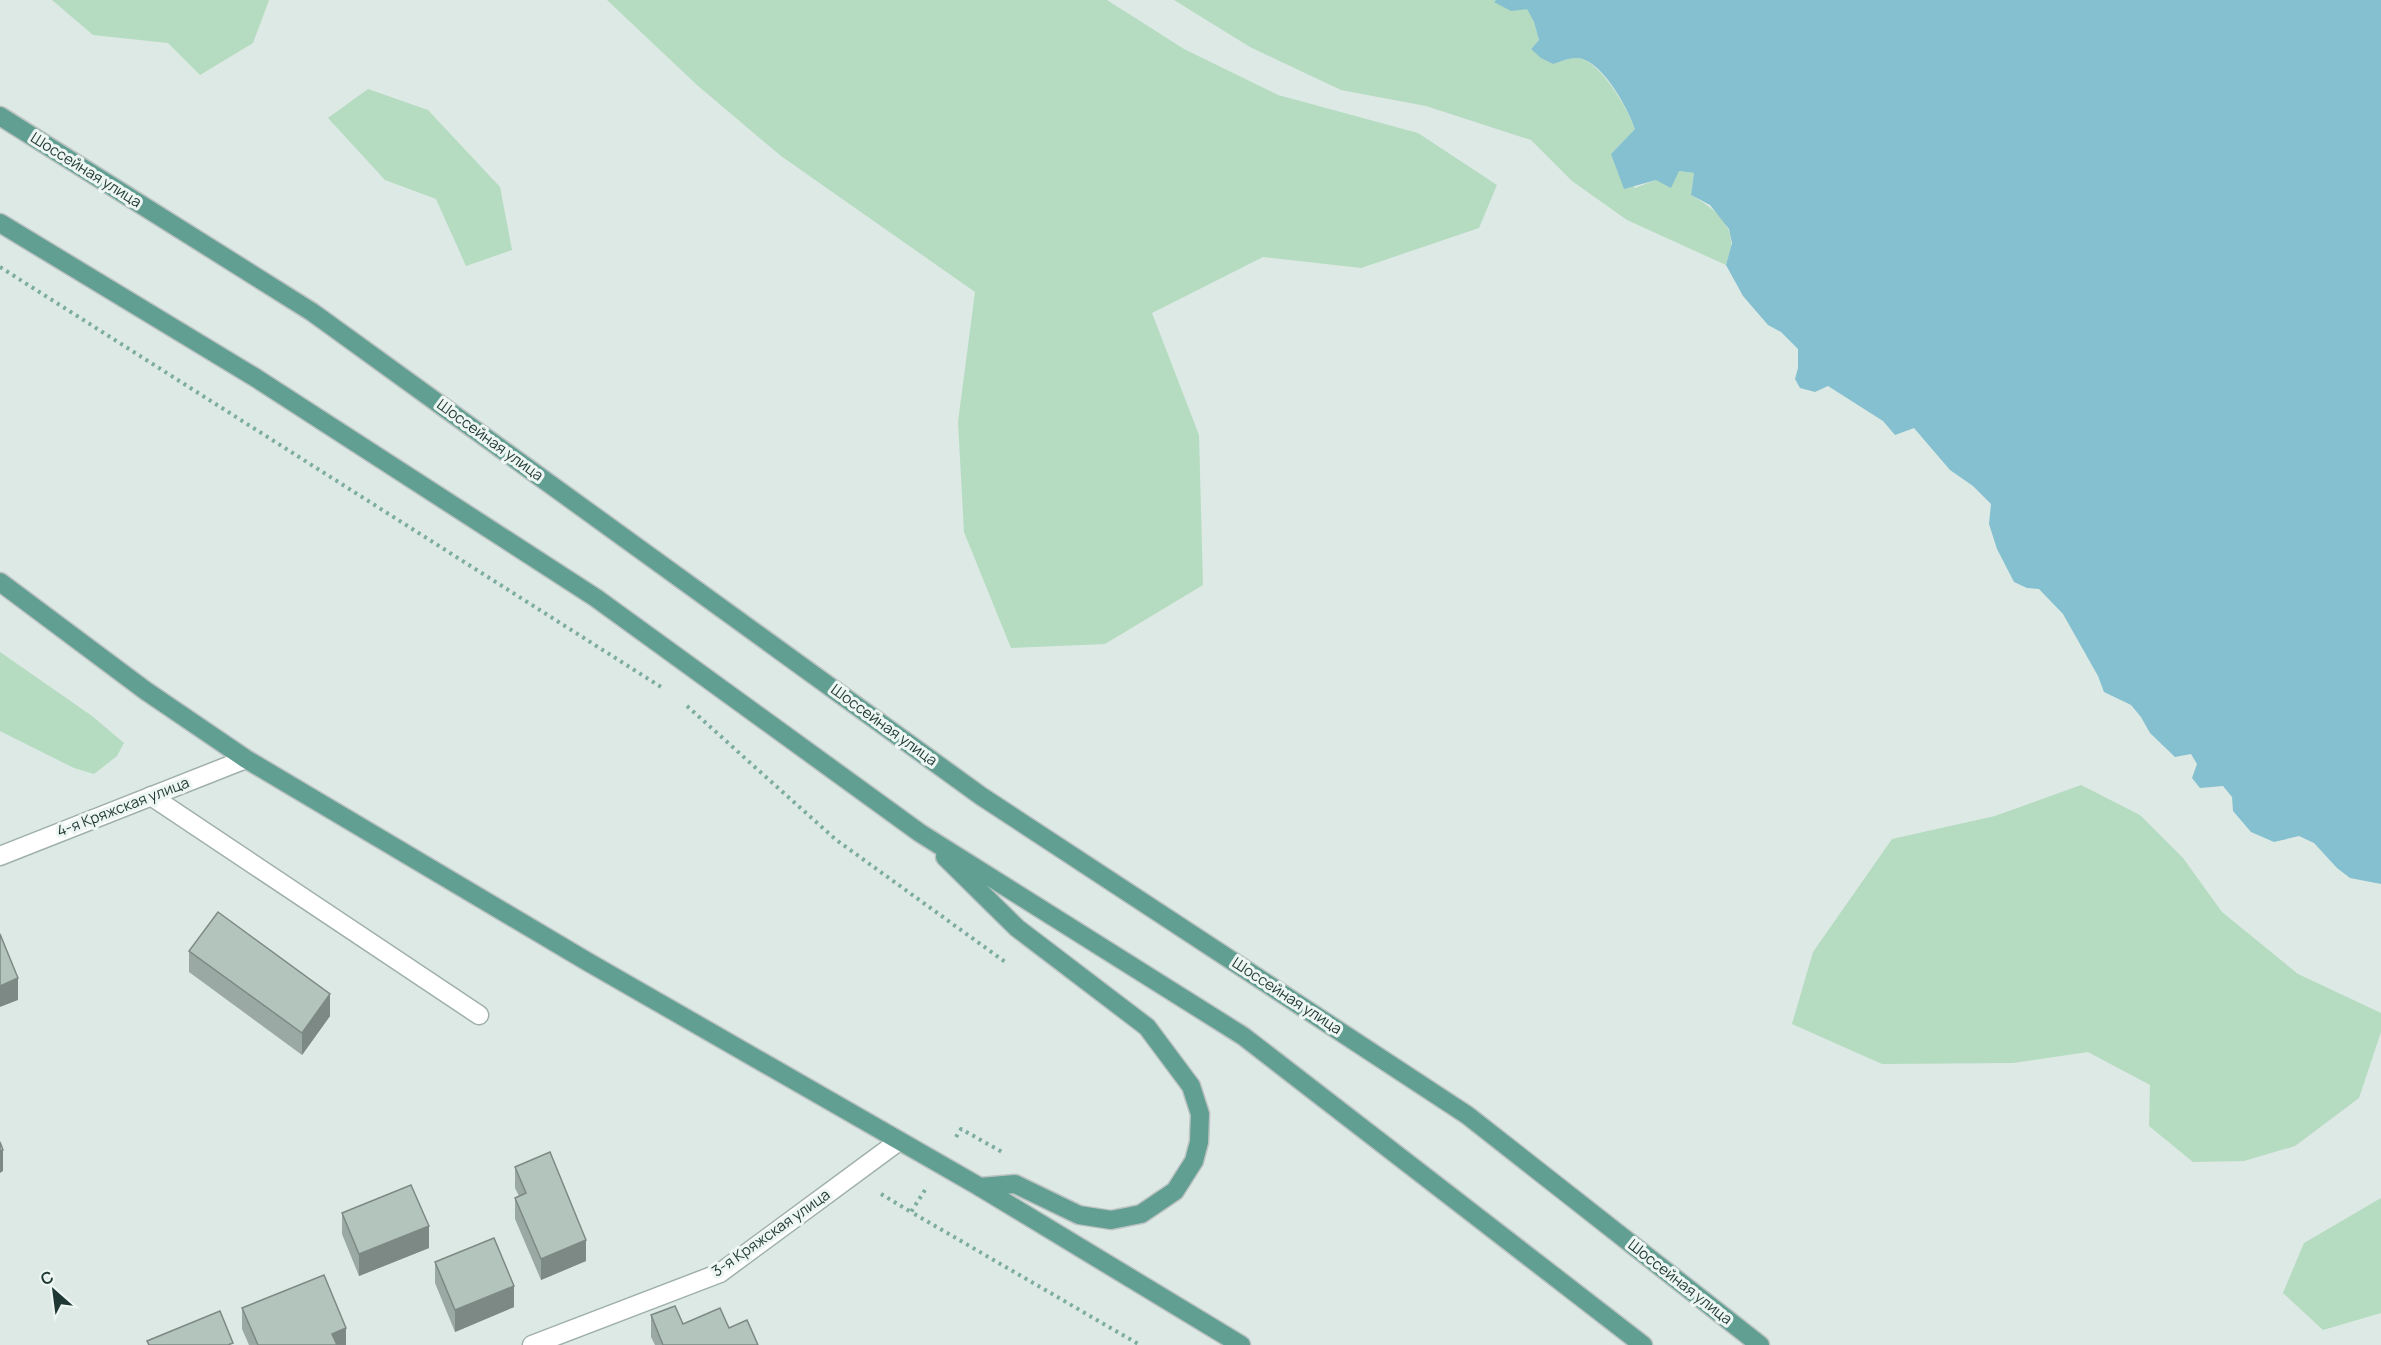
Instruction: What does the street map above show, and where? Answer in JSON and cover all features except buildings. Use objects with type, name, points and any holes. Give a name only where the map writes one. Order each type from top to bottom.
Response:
[{"type":"main road","name":"Шоссейная улица","points":[[0,116],[312,312],[981,796],[1467,1115],[1760,1345]]},
{"type":"main road","points":[[0,223],[256,378],[586,592],[920,833],[1243,1036],[1643,1345]]},
{"type":"main road","points":[[0,582],[146,691],[246,759],[588,962],[980,1187],[1241,1345]]},
{"type":"main road","points":[[920,833],[1017,928],[1147,1027],[1191,1086],[1200,1114],[1199,1142],[1194,1161],[1175,1191],[1141,1214],[1111,1220],[1079,1215],[1015,1184],[980,1187]]},
{"type":"street","name":"4-я Кряжская улица","points":[[0,856],[246,759]]},
{"type":"street","points":[[151,796],[479,1015]]},
{"type":"street","name":"3-я Кряжская улица","points":[[532,1345],[720,1273],[899,1141]]},
{"type":"path","points":[[0,267],[670,693]]},
{"type":"path","points":[[680,699],[834,839],[1014,969]]},
{"type":"path","points":[[1013,1158],[961,1129],[912,1212],[1140,1345]]},
{"type":"green space","points":[[52,0],[269,0],[253,43],[200,75],[168,43],[93,35]]},
{"type":"green space","points":[[607,0],[1107,0],[1184,49],[1278,95],[1418,133],[1497,185],[1479,228],[1361,268],[1263,257],[1152,313],[1199,435],[1203,585],[1105,644],[1011,648],[964,532],[958,422],[975,292],[781,156],[697,85]]},
{"type":"green space","points":[[1174,0],[1496,0],[1494,2],[1527,8],[1539,40],[1531,49],[1553,64],[1573,58],[1585,60],[1603,75],[1626,109],[1635,129],[1611,154],[1635,188],[1679,171],[1694,173],[1691,195],[1717,214],[1730,233],[1731,247],[1726,265],[1627,220],[1572,181],[1531,140],[1426,106],[1341,90],[1250,47]]},
{"type":"green space","points":[[368,89],[428,110],[500,187],[512,250],[466,266],[436,199],[385,180],[328,118]]},
{"type":"green space","points":[[0,652],[92,716],[124,743],[117,756],[94,774],[74,768],[0,731]]},
{"type":"green space","points":[[2081,785],[2140,815],[2183,858],[2222,912],[2298,974],[2381,1013],[2381,1032],[2359,1098],[2295,1146],[2244,1161],[2193,1162],[2149,1126],[2150,1085],[2088,1052],[2013,1063],[1882,1064],[1792,1024],[1813,952],[1892,839],[1995,816]]},
{"type":"green space","points":[[2381,1198],[2381,1313],[2323,1330],[2283,1293],[2304,1243]]},
{"type":"water","points":[[1496,0],[2381,0],[2381,884],[2350,878],[2337,868],[2314,843],[2299,836],[2274,842],[2251,832],[2233,811],[2232,797],[2223,786],[2200,788],[2192,778],[2197,764],[2191,754],[2175,757],[2150,733],[2131,705],[2104,692],[2098,676],[2063,614],[2039,589],[2027,588],[2014,582],[1997,549],[1989,524],[1991,504],[1973,486],[1950,470],[1914,428],[1895,435],[1883,421],[1828,386],[1815,392],[1800,388],[1795,379],[1798,368],[1798,349],[1781,332],[1768,325],[1743,296],[1726,265],[1732,243],[1729,229],[1710,205],[1691,195],[1694,173],[1679,171],[1671,188],[1656,180],[1624,189],[1611,154],[1635,129],[1620,97],[1604,75],[1585,60],[1573,58],[1553,64],[1541,58],[1531,49],[1539,40],[1534,22],[1527,9],[1511,11],[1494,2]]}]
